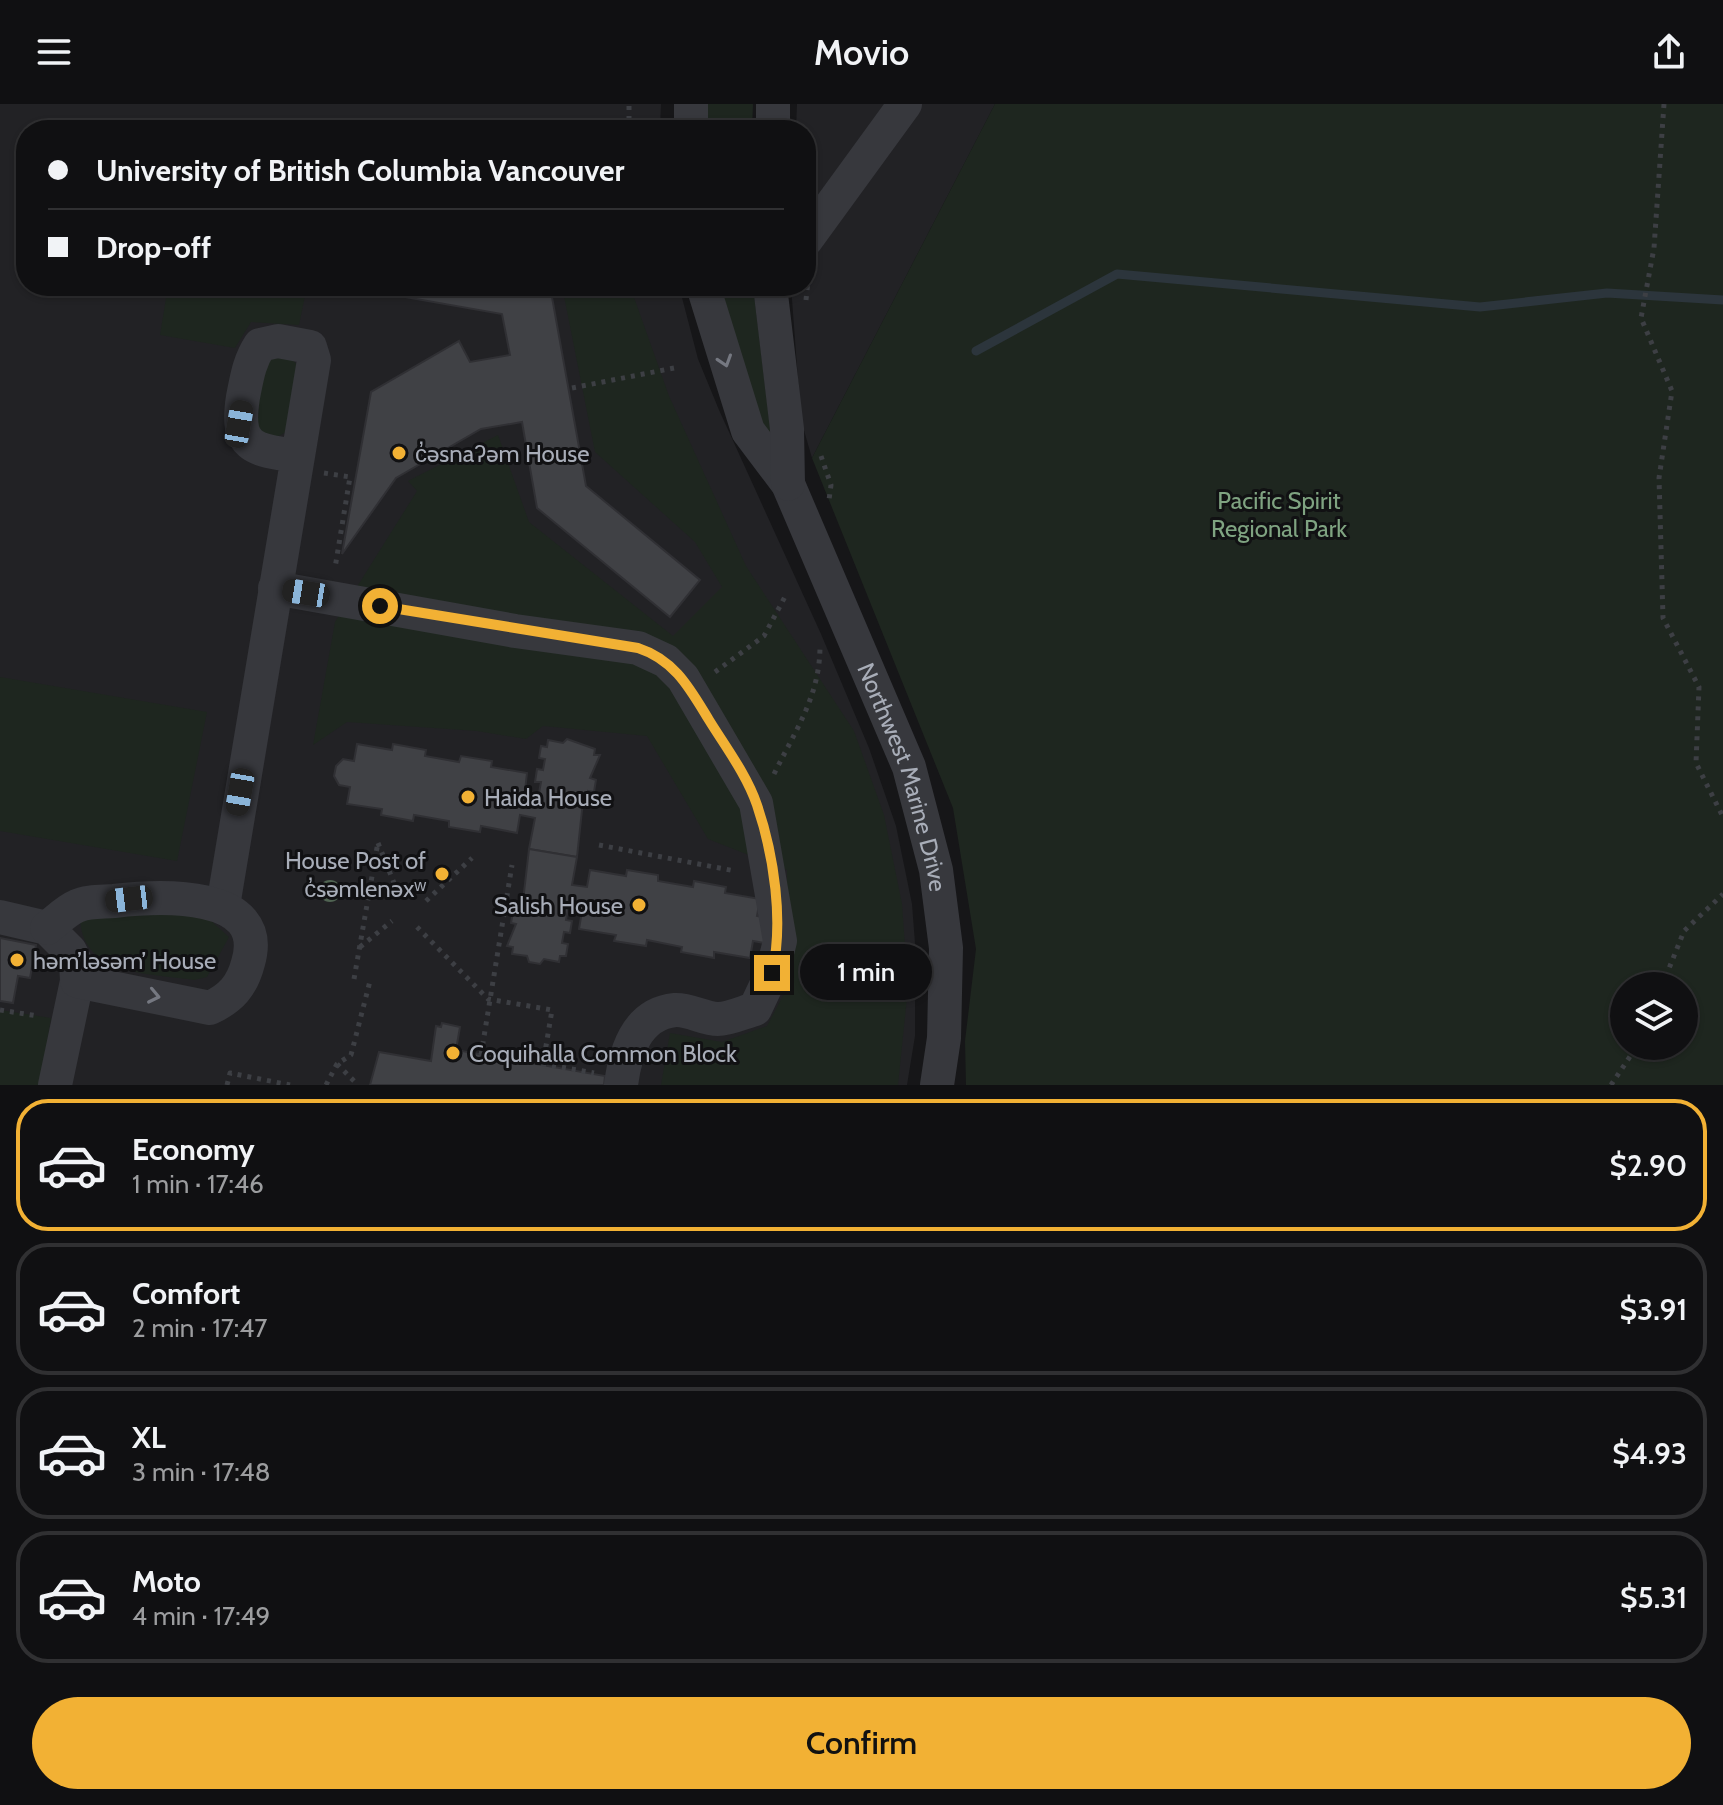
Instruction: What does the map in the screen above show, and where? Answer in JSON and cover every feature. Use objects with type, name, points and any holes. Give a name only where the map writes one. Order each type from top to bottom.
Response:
[{"type":"street","points":[[816,226],[905,104]]},
{"type":"street","points":[[706,296],[748,431],[788,484]]},
{"type":"street","points":[[771,296],[787,429],[788,484]]},
{"type":"street","points":[[223,906],[297,462]]},
{"type":"street","name":"Northwest Marine Drive","points":[[788,484],[909,767],[936,870],[946,948],[944,1038],[937,1085]]},
{"type":"street","points":[[275,588],[515,631],[638,648],[666,661],[683,678],[729,752],[756,803],[772,878],[780,941],[772,973],[755,1009],[719,1019],[675,1010],[648,1020],[609,1079]]},
{"type":"street","points":[[47,928],[77,905],[129,899],[192,898],[223,906],[240,918],[250,933],[250,959],[242,981],[220,1003],[210,1008],[77,981]]},
{"type":"street","points":[[0,917],[47,928],[70,951],[76,963],[77,981],[55,1085]]},
{"type":"path","points":[[1664,104],[1654,248],[1641,318],[1672,391],[1659,478],[1663,618],[1699,687],[1696,763],[1723,817]]},
{"type":"path","points":[[572,388],[674,368]]},
{"type":"path","points":[[297,462],[350,477],[331,596]]},
{"type":"path","points":[[683,678],[713,673],[742,654],[764,636],[787,593]]},
{"type":"path","points":[[760,819],[774,773],[814,694],[820,671],[820,646]]},
{"type":"path","points":[[354,979],[378,842],[398,893]]},
{"type":"path","points":[[599,845],[772,878]]},
{"type":"path","points":[[426,901],[472,858]]},
{"type":"path","points":[[481,1055],[512,865]]},
{"type":"path","points":[[1668,972],[1684,931],[1723,894]]},
{"type":"path","points":[[360,948],[392,921]]},
{"type":"path","points":[[417,927],[488,999],[552,1010],[543,1064],[609,1079]]},
{"type":"path","points":[[326,1085],[337,1064],[351,1055],[370,981]]},
{"type":"path","points":[[1611,1085],[1628,1060]]},
{"type":"path","points":[[337,1064],[357,1084]]},
{"type":"path","points":[[227,1085],[230,1073],[290,1085]]},
{"type":"shaded area","points":[[0,104],[661,104],[660,120],[16,120],[16,296],[682,296],[698,359],[821,634],[869,748],[896,826],[912,904],[915,943],[915,1036],[907,1085],[0,1085]]},
{"type":"shaded area","points":[[797,104],[995,104],[812,458],[801,420],[792,296],[816,296],[816,120],[796,120]]},
{"type":"green space","points":[[707,104],[753,104],[752,120],[706,120]]},
{"type":"green space","name":"Pacific Spirit Regional Park","points":[[995,104],[1723,104],[1723,1085],[966,1085],[965,1041],[976,949],[953,808],[812,458]]},
{"type":"green space","points":[[166,296],[305,296],[299,325],[251,322],[235,348],[160,335]]},
{"type":"green space","points":[[564,296],[634,296],[669,396],[746,566],[854,731],[884,815],[902,904],[908,988],[898,1085],[661,1085],[670,1033],[722,1042],[767,1026],[787,988],[787,870],[708,839],[647,736],[543,726],[526,739],[477,731],[347,722],[313,745],[335,622],[417,491],[408,481],[498,435],[529,522],[673,636],[722,587],[695,542],[595,452]]},
{"type":"green space","points":[[723,296],[754,296],[772,442],[749,395]]},
{"type":"green space","points":[[290,356],[297,365],[288,431],[275,438],[257,437],[261,361]]},
{"type":"green space","points":[[0,677],[207,712],[177,861],[0,831]]},
{"type":"green space","points":[[200,911],[229,937],[207,977],[194,980],[138,973],[105,961],[92,951],[83,936],[80,917]]},
{"type":"green space","points":[[0,1010],[51,1018],[40,1085],[0,1085]]},
{"type":"building","name":"c̓əsnaʔəm House","points":[[399,296],[552,296],[586,486],[700,580],[670,617],[537,508],[522,422],[481,429],[396,478],[342,554],[371,392],[459,341],[470,362],[510,355],[502,314]]},
{"type":"building","name":"Haida House","points":[[567,739],[595,749],[594,755],[600,755],[590,778],[596,780],[594,792],[588,791],[586,802],[583,801],[577,857],[529,849],[535,818],[520,815],[517,833],[481,826],[480,832],[449,827],[449,821],[414,815],[413,821],[381,815],[382,809],[347,804],[350,787],[339,785],[334,776],[336,766],[343,759],[354,761],[357,744],[392,750],[393,744],[426,750],[425,756],[459,762],[461,756],[492,761],[491,767],[527,773],[525,791],[539,793],[541,782],[535,782],[537,769],[543,770],[545,759],[539,758],[541,746],[547,747],[548,740],[563,743]]},
{"type":"building","name":"Salish House","points":[[529,849],[577,857],[572,885],[587,887],[590,870],[626,876],[627,870],[658,875],[658,881],[693,887],[694,881],[726,887],[725,893],[760,899],[757,916],[768,918],[764,943],[753,941],[750,958],[714,952],[714,958],[681,952],[682,947],[647,940],[646,946],[614,941],[616,935],[579,929],[582,911],[568,909],[566,920],[572,921],[570,933],[564,932],[562,943],[568,944],[566,956],[560,956],[559,962],[544,959],[540,964],[529,962],[527,956],[512,954],[513,947],[507,946],[516,924],[511,923],[513,911],[519,912],[523,901]]},
{"type":"building","name":"həm’ləsəm’ House","points":[[0,938],[36,945],[30,978],[18,976],[13,1003],[0,1001]]},
{"type":"building","name":"Coquihalla Common Block","points":[[442,1023],[460,1027],[456,1050],[605,1076],[604,1085],[370,1085],[379,1052],[431,1061],[436,1026],[441,1027]]},
{"type":"waterway","points":[[976,351],[1117,274],[1480,307],[1607,293],[1723,300]]},
{"type":"place","name":"c̓əsnaʔəm House","points":[[399,453]]},
{"type":"place","name":"Haida House","points":[[468,797]]},
{"type":"place","name":"House Post of c̓səmlenəxʷ","points":[[442,874]]},
{"type":"place","name":"Salish House","points":[[639,905]]},
{"type":"place","name":"həm’ləsəm’ House","points":[[17,960]]},
{"type":"place","name":"Coquihalla Common Block","points":[[453,1053]]},
{"type":"route","points":[[380,606],[515,631],[638,648],[666,661],[683,678],[729,752],[756,803],[772,878],[780,941],[772,973]]}]
